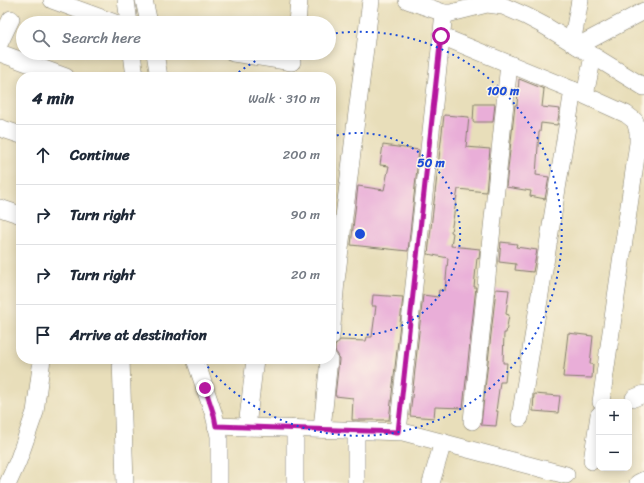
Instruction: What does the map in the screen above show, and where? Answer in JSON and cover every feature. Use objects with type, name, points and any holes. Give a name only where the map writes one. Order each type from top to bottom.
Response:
[{"type":"street","points":[[52,0],[96,16]]},
{"type":"street","points":[[126,0],[128,16]]},
{"type":"street","points":[[144,0],[147,16]]},
{"type":"street","points":[[298,16],[300,0]]},
{"type":"street","points":[[336,265],[371,0]]},
{"type":"street","points":[[408,0],[448,9],[501,3],[526,16],[644,87]]},
{"type":"street","points":[[575,45],[580,0]]},
{"type":"street","points":[[398,432],[441,36],[448,9]]},
{"type":"street","points":[[575,45],[644,11]]},
{"type":"street","points":[[0,42],[11,19]]},
{"type":"street","points":[[441,36],[579,92],[626,114],[635,121],[638,132],[638,143],[601,399]]},
{"type":"street","points":[[0,53],[16,59]]},
{"type":"street","points":[[520,418],[579,92],[593,56]]},
{"type":"street","points":[[19,60],[52,72]]},
{"type":"street","points":[[133,60],[134,72]]},
{"type":"street","points":[[156,60],[158,72]]},
{"type":"street","points":[[271,60],[292,64]]},
{"type":"street","points":[[472,421],[509,64]]},
{"type":"street","points":[[0,128],[16,133]]},
{"type":"street","points":[[0,208],[16,213]]},
{"type":"street","points":[[8,483],[18,461],[35,412],[41,364]]},
{"type":"street","points":[[121,364],[125,483]]},
{"type":"street","points":[[197,364],[214,415],[218,436],[219,483]]},
{"type":"street","points":[[247,427],[254,364]]},
{"type":"street","points":[[322,429],[328,364]]},
{"type":"street","points":[[216,426],[398,432],[443,442],[566,475]]},
{"type":"street","points":[[295,428],[295,483]]},
{"type":"street","points":[[356,430],[356,483]]},
{"type":"street","points":[[592,461],[596,435]]},
{"type":"street","points":[[431,483],[443,442]]},
{"type":"street","points":[[638,483],[644,480]]},
{"type":"building","points":[[519,79],[544,89],[542,107],[560,109],[557,125],[541,123],[539,132],[536,175],[549,177],[545,199],[530,196],[531,191],[506,187]]},
{"type":"building","points":[[474,104],[495,104],[493,122],[473,122]]},
{"type":"building","points":[[444,115],[469,117],[466,147],[490,149],[486,192],[458,189],[451,232],[453,233],[451,246],[480,249],[479,259],[477,258],[474,287],[476,287],[463,408],[435,407],[434,418],[410,416],[423,295],[438,297],[439,290],[445,290],[448,258],[428,254]]},
{"type":"building","points":[[383,145],[419,150],[408,251],[351,245],[358,186],[384,190],[389,166],[380,165]]},
{"type":"building","points":[[501,242],[517,244],[516,247],[537,250],[533,272],[515,270],[516,264],[499,262]]},
{"type":"building","points":[[496,289],[509,290],[506,314],[509,315],[506,333],[504,333],[503,363],[507,363],[505,382],[500,382],[496,411],[498,411],[496,426],[481,425]]},
{"type":"building","points":[[373,295],[403,297],[389,420],[352,420],[353,398],[335,396],[339,360],[336,352],[336,345],[340,340],[366,341],[367,337],[372,337],[376,306],[372,306]]},
{"type":"building","points":[[568,333],[593,336],[590,364],[593,364],[592,378],[563,377]]},
{"type":"building","points":[[534,394],[560,396],[558,413],[533,411]]},
{"type":"route","points":[[205,388],[216,426],[398,432],[441,36]]}]
